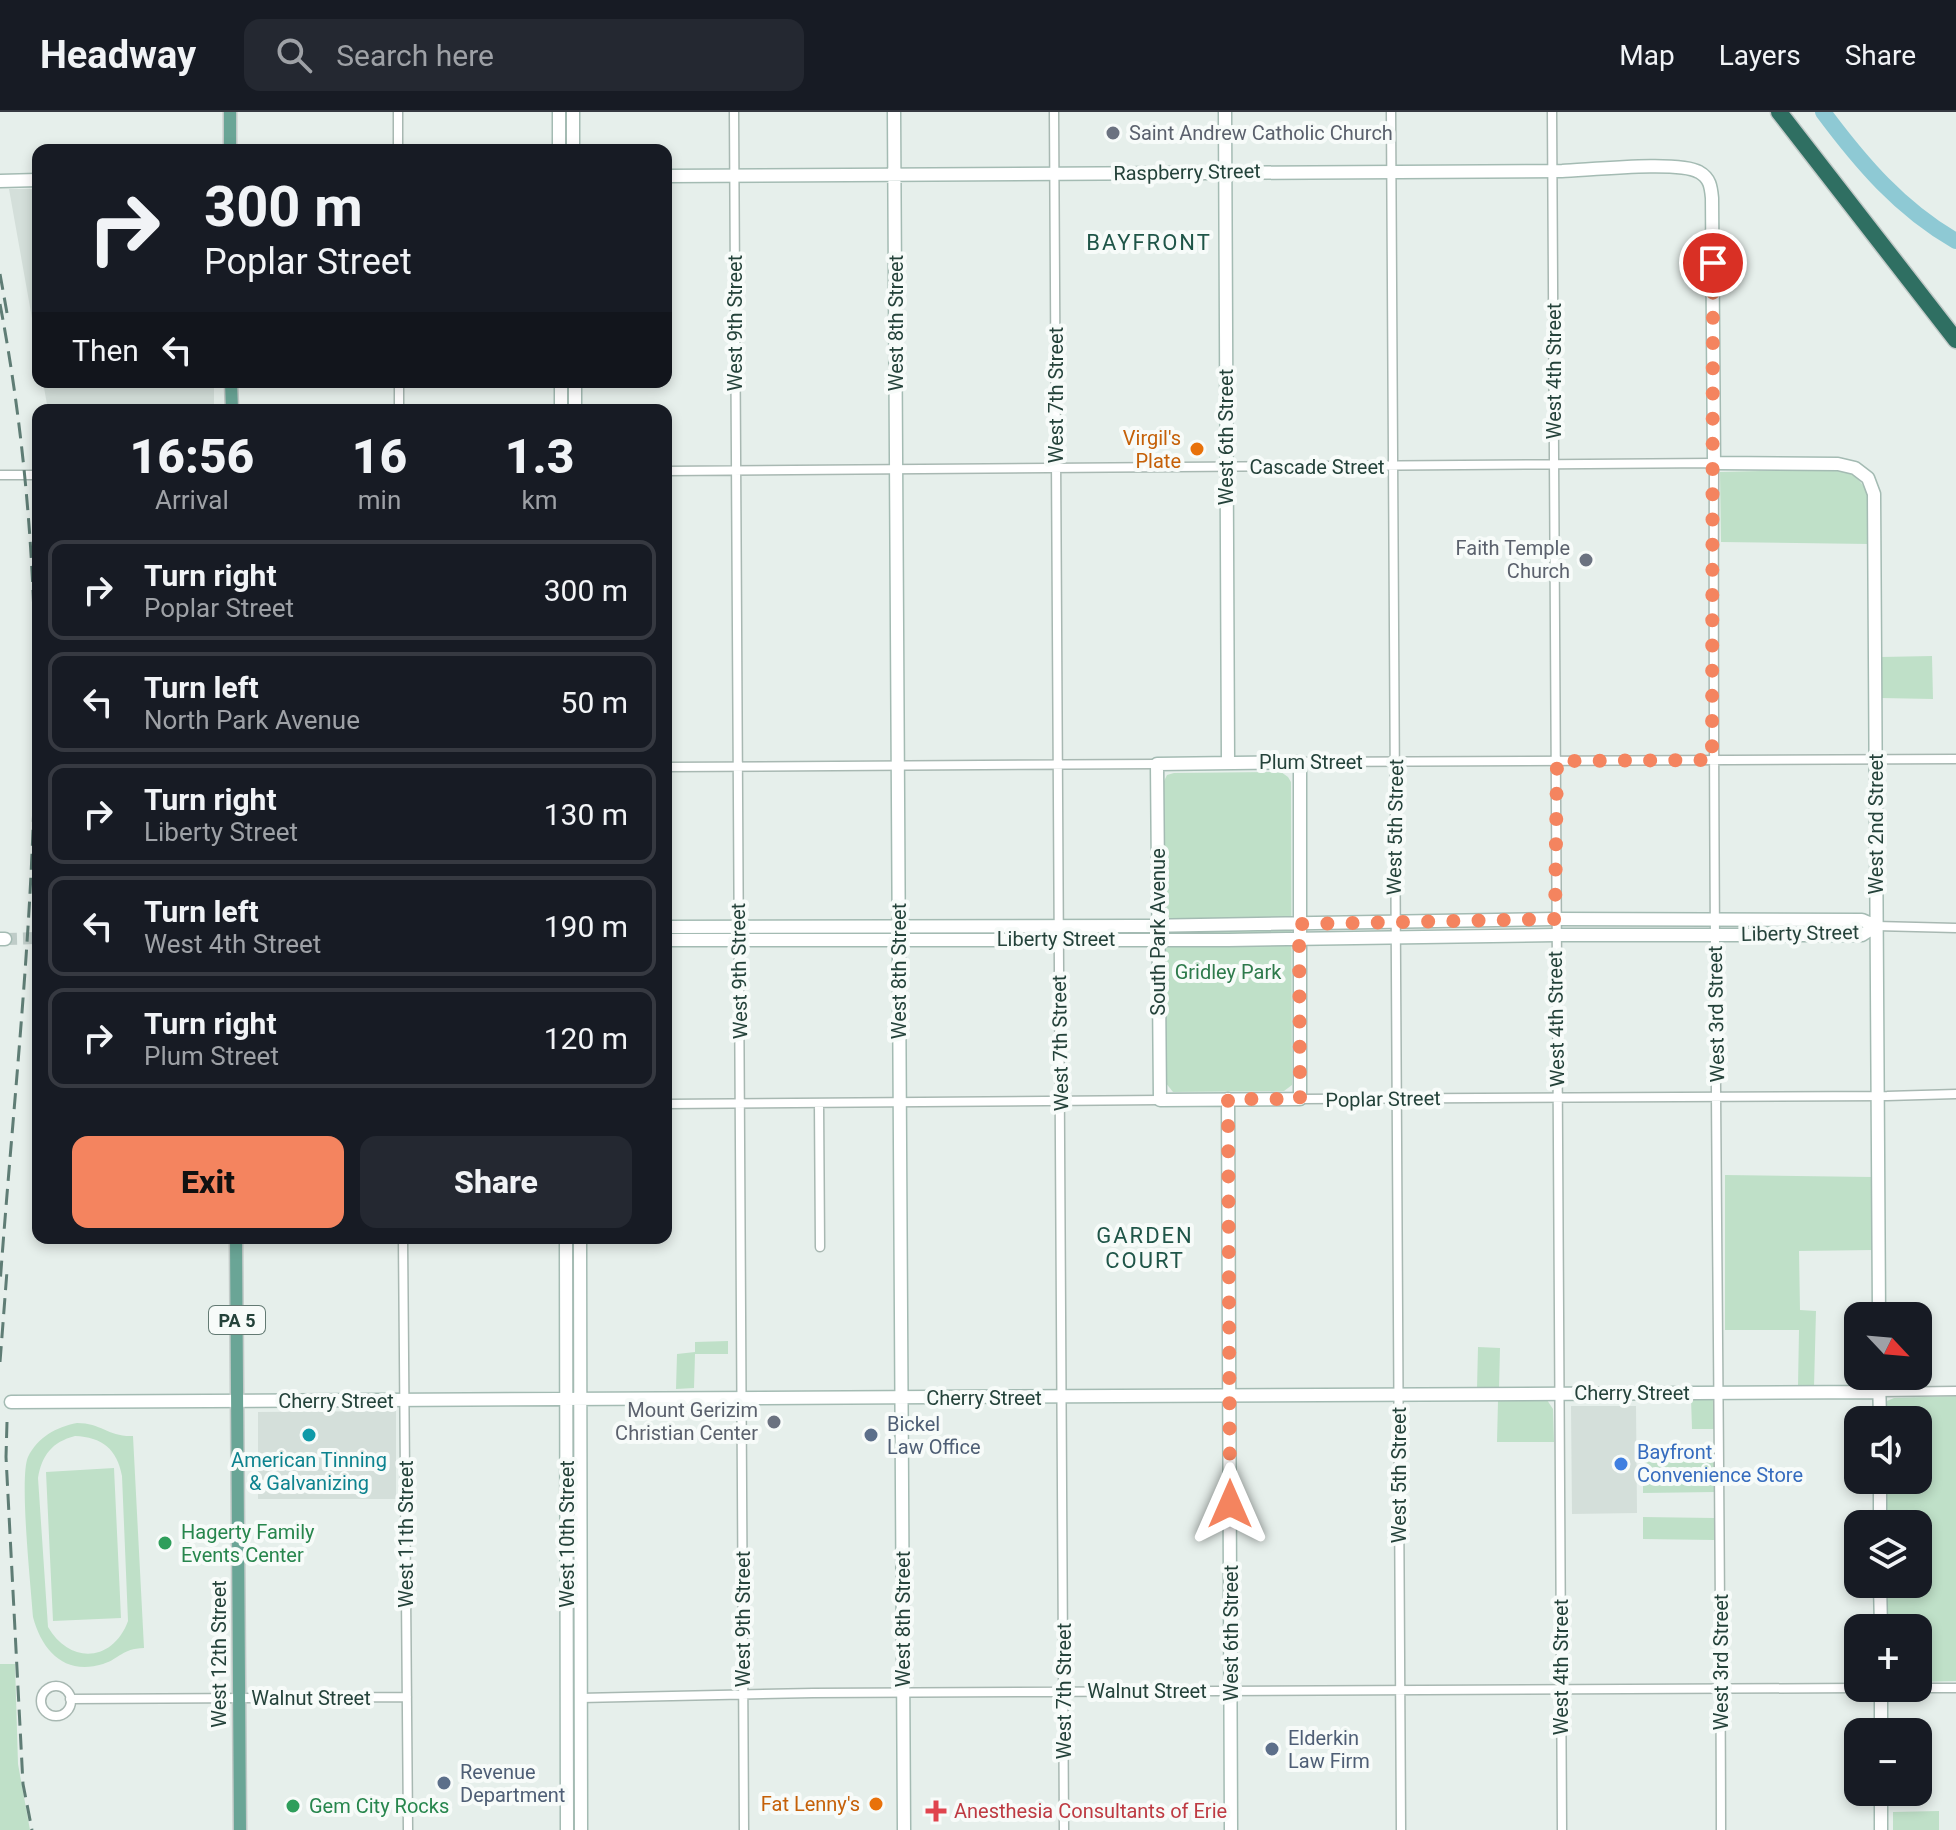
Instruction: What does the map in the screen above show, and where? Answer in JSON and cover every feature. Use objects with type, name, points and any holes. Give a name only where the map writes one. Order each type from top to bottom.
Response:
[{"type":"highway","points":[[1779,112],[1954,332]]},
{"type":"main road","points":[[230,112],[230,144]]},
{"type":"main road","name":"West 12th Street","points":[[236,1244],[240,1830]]},
{"type":"street","points":[[398,112],[398,144]]},
{"type":"street","points":[[559,112],[559,144]]},
{"type":"street","points":[[573,112],[573,144]]},
{"type":"street","name":"West 9th Street","points":[[734,112],[744,1830]]},
{"type":"street","name":"West 8th Street","points":[[894,112],[904,1830]]},
{"type":"street","name":"West 7th Street","points":[[1054,112],[1064,1830]]},
{"type":"street","name":"West 6th Street","points":[[1225,112],[1228,762]]},
{"type":"street","name":"West 5th Street","points":[[1391,112],[1401,1830]]},
{"type":"street","name":"West 4th Street","points":[[1552,112],[1562,1830]]},
{"type":"street","name":"Raspberry Street","points":[[672,176],[1684,167],[1706,177]]},
{"type":"street","name":"West 3rd Street","points":[[1706,177],[1712,198],[1712,760],[1718,1097],[1721,1830]]},
{"type":"street","points":[[0,181],[32,180]]},
{"type":"street","name":"Cascade Street","points":[[672,471],[1714,463],[1838,464],[1855,468],[1868,478]]},
{"type":"street","points":[[0,475],[32,475]]},
{"type":"street","name":"West 2nd Street","points":[[1868,478],[1874,494],[1879,1302]]},
{"type":"street","name":"Plum Street","points":[[672,767],[1956,759]]},
{"type":"street","points":[[1300,762],[1300,1099]]},
{"type":"street","name":"South Park Avenue","points":[[1157,764],[1160,1100]]},
{"type":"street","name":"Liberty Street","points":[[672,940],[738,934],[899,934],[993,938],[1157,926],[1555,919],[1862,920],[1876,926],[1956,928]]},
{"type":"street","name":"Liberty Street","points":[[1060,933],[1157,939],[1862,935],[1876,926]]},
{"type":"street","name":"Liberty Street","points":[[672,928],[738,934]]},
{"type":"street","name":"Poplar Street","points":[[672,1104],[1956,1094]]},
{"type":"street","name":"West 6th Street","points":[[1228,1099],[1231,1830]]},
{"type":"street","points":[[819,1103],[820,1247]]},
{"type":"street","name":"West 11th Street","points":[[403,1244],[408,1830]]},
{"type":"street","name":"West 10th Street","points":[[566,1244],[574,1399]]},
{"type":"street","name":"West 10th Street","points":[[567,1830],[573,1698],[574,1399],[580,1244]]},
{"type":"street","points":[[566,1253],[580,1253]]},
{"type":"street","name":"Cherry Street","points":[[11,1402],[1956,1391]]},
{"type":"street","points":[[1879,1392],[1880,1406]]},
{"type":"street","name":"Walnut Street","points":[[573,1698],[1231,1690],[1844,1688]]},
{"type":"street","points":[[1932,1688],[1956,1688]]},
{"type":"street","name":"Walnut Street","points":[[70,1699],[407,1697]]},
{"type":"street","name":"West 10th Street","points":[[573,1698],[581,1830]]},
{"type":"street","points":[[1881,1806],[1881,1830]]},
{"type":"shaded area","points":[[9,189],[32,189],[32,318]]},
{"type":"shaded area","points":[[44,388],[214,388],[214,404],[47,404]]},
{"type":"shaded area","points":[[1571,1406],[1636,1406],[1637,1513],[1572,1514]]},
{"type":"shaded area","name":"American Tinning & Galvanizing","points":[[396,1411],[396,1499],[258,1499],[258,1412]]},
{"type":"green space","points":[[1840,469],[1852,475],[1865,490],[1870,510],[1869,544],[1721,542],[1720,472]]},
{"type":"green space","points":[[1932,656],[1933,699],[1881,698],[1881,657]]},
{"type":"green space","name":"Gridley Park","points":[[1281,772],[1291,782],[1292,1085],[1284,1091],[1173,1092],[1165,1082],[1164,781],[1167,775],[1174,773]]},
{"type":"green space","points":[[1725,1175],[1872,1177],[1873,1250],[1799,1251],[1800,1310],[1816,1311],[1814,1387],[1798,1386],[1799,1330],[1725,1330]]},
{"type":"green space","points":[[728,1341],[728,1354],[695,1354],[694,1388],[676,1389],[677,1354],[695,1352],[695,1342]]},
{"type":"green space","points":[[1478,1347],[1500,1348],[1499,1389],[1477,1389]]},
{"type":"green space","points":[[1956,1396],[1956,1681],[1932,1682],[1932,1614],[1887,1614],[1887,1598],[1932,1598],[1932,1510],[1886,1510],[1886,1494],[1932,1494],[1932,1406],[1887,1406],[1887,1401],[1894,1398]]},
{"type":"green space","points":[[1691,1398],[1714,1400],[1714,1429],[1692,1429]]},
{"type":"green space","points":[[1547,1400],[1553,1409],[1554,1442],[1497,1442],[1498,1401]]},
{"type":"green space","points":[[69,1425],[93,1425],[133,1436],[144,1648],[130,1650],[109,1662],[89,1667],[67,1663],[49,1650],[33,1617],[30,1583],[25,1486],[28,1457],[42,1439]],"holes":[[[75,1436],[107,1446],[120,1467],[128,1621],[112,1645],[91,1654],[68,1648],[48,1627],[38,1478],[45,1456],[54,1446]]]},
{"type":"green space","points":[[1643,1455],[1715,1456],[1715,1492],[1643,1493]]},
{"type":"green space","points":[[114,1468],[121,1618],[53,1621],[46,1472]]},
{"type":"green space","points":[[1643,1517],[1714,1518],[1715,1540],[1643,1539]]},
{"type":"green space","points":[[0,1664],[15,1664],[18,1764],[30,1830],[0,1830]]},
{"type":"green space","points":[[1939,1811],[1939,1830],[1893,1830],[1893,1812]]},
{"type":"waterway","points":[[1823,112],[1899,200],[1956,241]]},
{"type":"tunnel","points":[[5,939],[32,938]]},
{"type":"railway","points":[[0,274],[7,313]]},
{"type":"railway","points":[[0,304],[18,415],[32,569]]},
{"type":"railway","points":[[0,1284],[32,850]]},
{"type":"railway","points":[[0,1362],[7,1271]]},
{"type":"railway","points":[[7,1422],[6,1457],[23,1784],[32,1830]]},
{"type":"place","name":"Saint Andrew Catholic Church","points":[[1113,133]]},
{"type":"place","name":"Virgil's Plate","points":[[1197,449]]},
{"type":"place","name":"Faith Temple Church","points":[[1586,560]]},
{"type":"place","name":"Mount Gerizim Christian Center","points":[[774,1422]]},
{"type":"place","name":"American Tinning & Galvanizing","points":[[309,1435]]},
{"type":"place","name":"Bickel Law Office","points":[[871,1435]]},
{"type":"place","name":"Bayfront Convenience Store","points":[[1621,1464]]},
{"type":"place","name":"Hagerty Family Events Center","points":[[165,1543]]},
{"type":"place","name":"Elderkin Law Firm","points":[[1272,1749]]},
{"type":"place","name":"Revenue Department","points":[[444,1783]]},
{"type":"place","name":"Fat Lenny's","points":[[876,1804]]},
{"type":"place","name":"Gem City Rocks","points":[[293,1806]]},
{"type":"place","name":"Anesthesia Consultants of Erie","points":[[936,1811]]},
{"type":"district","name":"BAYFRONT","points":[[1149,242]]},
{"type":"district","name":"GARDEN COURT","points":[[1145,1248]]},
{"type":"route","points":[[1230,1504],[1228,1099],[1300,1099],[1299,924],[1555,919],[1557,761],[1712,760],[1713,263]]}]
